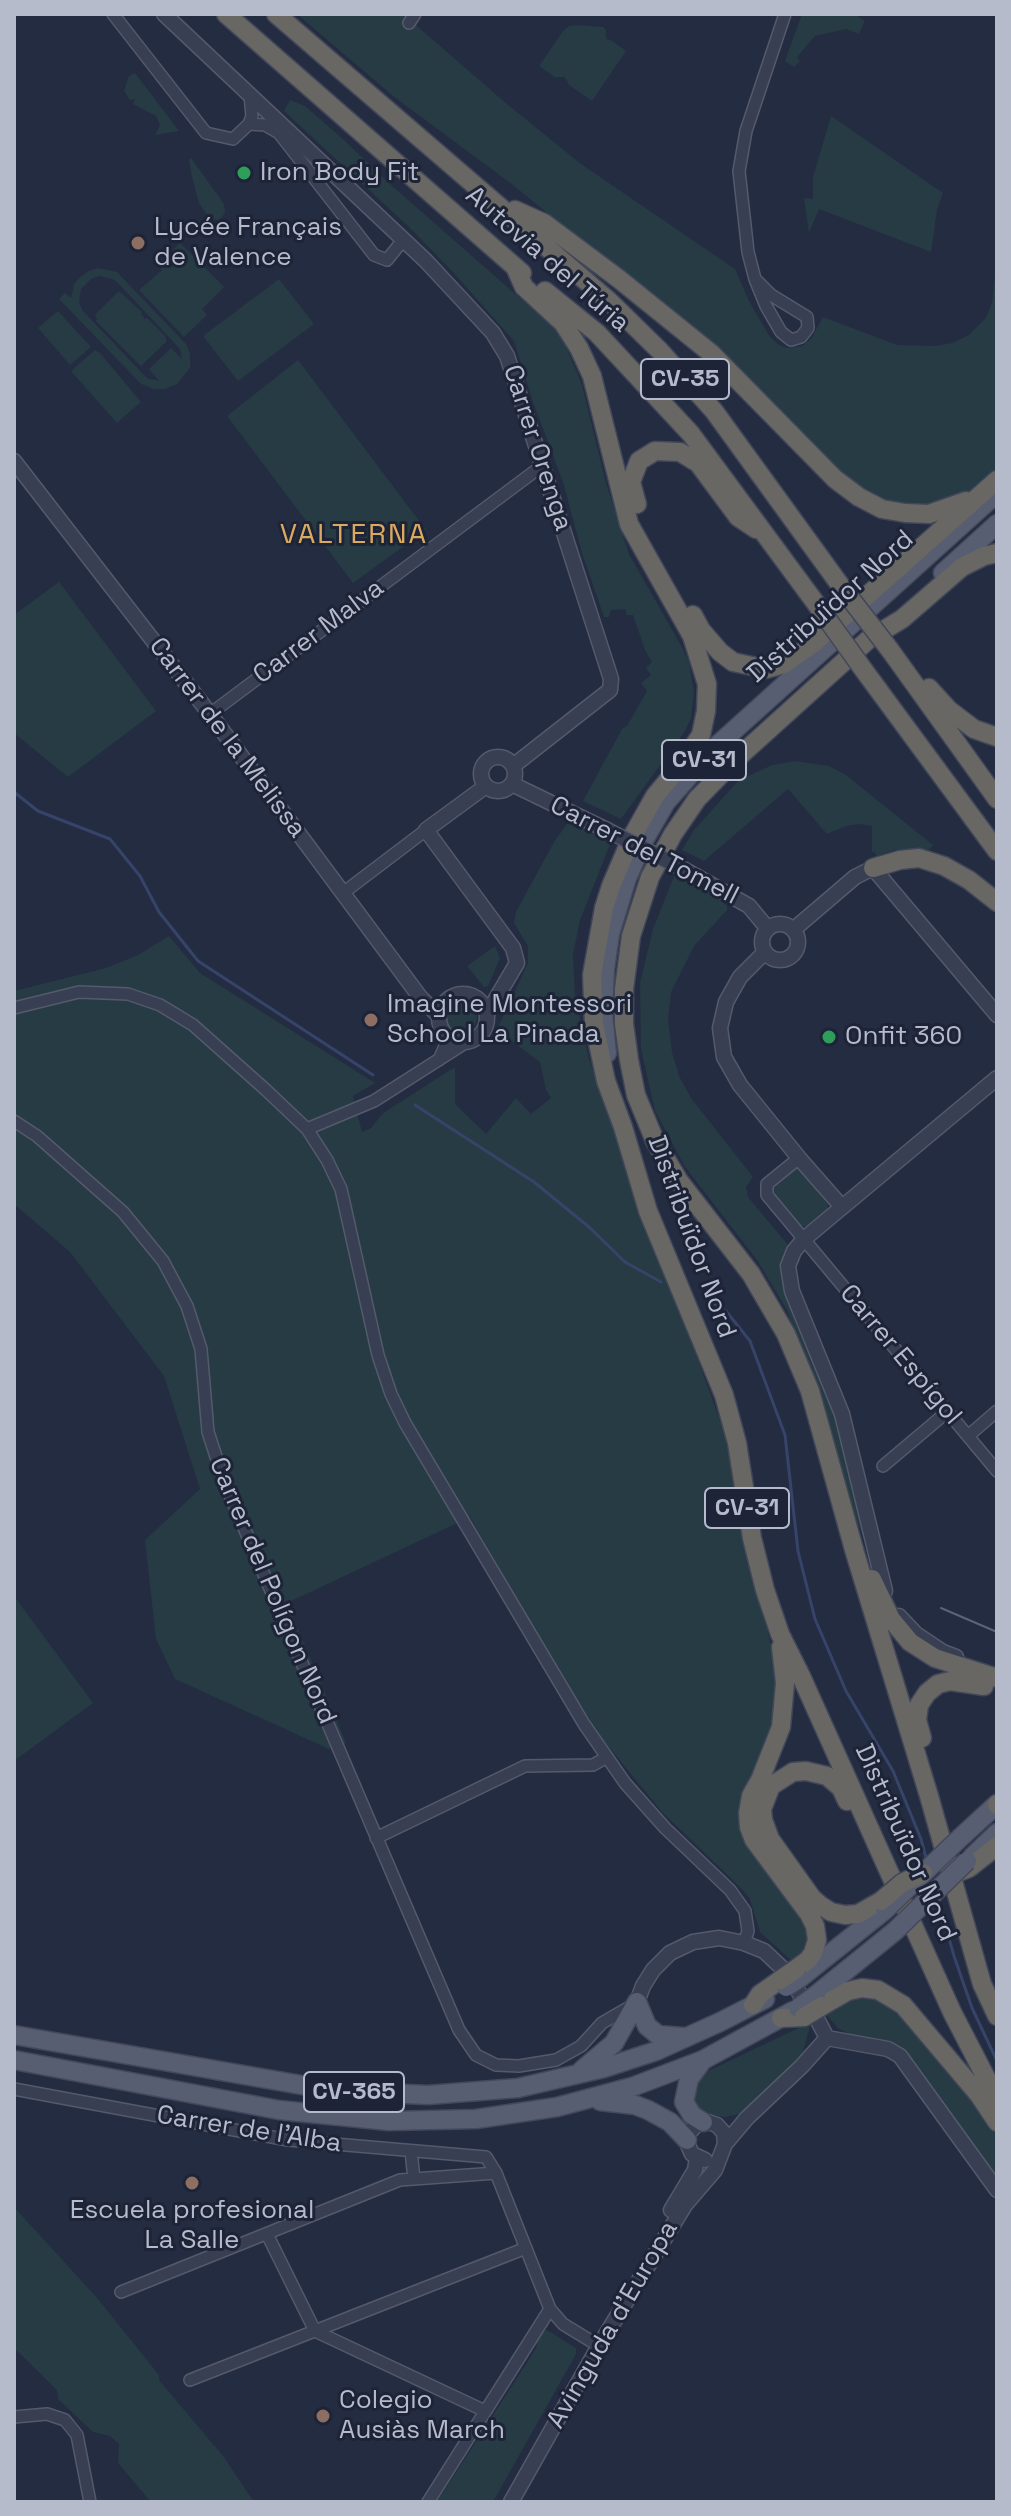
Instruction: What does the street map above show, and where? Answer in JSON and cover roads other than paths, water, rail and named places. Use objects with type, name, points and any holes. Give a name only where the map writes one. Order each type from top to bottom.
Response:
[{"type":"highway","name":"Autovia del Túria","points":[[226,14],[515,267],[597,333],[691,434],[997,851]]},
{"type":"highway","name":"Autovia del Túria","points":[[276,14],[608,300],[660,351],[714,411],[997,799]]},
{"type":"highway","points":[[494,200],[544,223],[712,354],[835,479],[859,497],[882,509],[929,514],[992,488]]},
{"type":"highway","points":[[515,267],[524,287],[563,323],[592,376],[629,524],[692,636],[707,684],[701,735],[655,796],[632,837],[611,886],[598,938],[592,975],[594,1024],[606,1081],[623,1127]]},
{"type":"highway","points":[[768,537],[738,517],[698,463],[680,452],[655,451],[639,461],[631,482],[641,522],[701,630],[733,662],[766,669],[784,664],[814,643],[992,488]]},
{"type":"highway","points":[[869,639],[902,619],[962,567],[997,553]]},
{"type":"highway","name":"Distribuïdor Nord","points":[[869,639],[734,761],[689,810],[673,834],[650,877],[629,945],[624,1024],[636,1095],[655,1141],[679,1181],[751,1274],[786,1334],[810,1391],[982,1984],[997,2016]]},
{"type":"highway","points":[[890,650],[949,710],[974,729],[997,737]]},
{"type":"highway","points":[[873,868],[919,858],[944,866],[969,880],[997,902]]},
{"type":"highway","name":"Distribuïdor Nord","points":[[623,1127],[648,1211],[724,1395],[737,1443],[752,1538],[780,1634],[952,2012],[997,2099]]},
{"type":"highway","points":[[855,1553],[868,1571],[891,1619],[910,1642],[935,1658],[997,1678]]},
{"type":"highway","points":[[753,2005],[760,1994],[790,1978],[808,1960],[817,1940],[809,1914],[754,1840],[749,1827],[751,1796],[781,1727],[785,1683],[780,1634]]},
{"type":"highway","points":[[929,1796],[931,1771],[917,1720],[919,1705],[938,1684],[950,1681],[997,1689]]},
{"type":"highway","points":[[893,1882],[878,1869],[841,1788],[834,1781],[806,1771],[793,1772],[771,1786],[762,1809],[770,1839],[812,1898],[831,1912],[858,1914],[883,1905],[902,1883],[923,1873]]},
{"type":"highway","points":[[964,1867],[997,1846]]},
{"type":"highway","points":[[969,1936],[997,1984]]},
{"type":"highway","points":[[781,2018],[848,1991],[862,1988],[878,1990],[903,2005],[979,2095],[997,2122]]},
{"type":"main road","name":"Distribuïdor Nord","points":[[623,1127],[606,1051],[603,1014],[605,969],[610,934],[627,878],[651,827],[666,802],[711,751],[992,488]]},
{"type":"main road","name":"Distribuïdor Nord","points":[[869,639],[997,524]]},
{"type":"main road","points":[[923,1873],[997,1804]]},
{"type":"main road","points":[[819,2001],[997,1833]]},
{"type":"main road","points":[[790,1978],[883,1905]]},
{"type":"main road","points":[[637,2002],[647,2026],[658,2035],[690,2036]]},
{"type":"main road","points":[[571,2077],[614,2043],[637,2002]]},
{"type":"main road","name":"CV-365","points":[[14,2035],[296,2085],[383,2095],[476,2093],[571,2077],[644,2055],[753,2005]]},
{"type":"main road","name":"CV-365","points":[[14,2060],[279,2110],[374,2120],[476,2119],[585,2101],[632,2087],[703,2060],[781,2018]]},
{"type":"main road","points":[[703,2060],[689,2079],[684,2102],[692,2115],[710,2124]]},
{"type":"main road","points":[[585,2101],[625,2103],[648,2110],[670,2122],[687,2140]]},
{"type":"street","points":[[113,14],[206,133],[233,139],[249,124],[252,116],[249,93]]},
{"type":"street","name":"Carrer Orenga","points":[[164,14],[404,239],[493,333],[507,356],[611,679],[610,690],[513,766]]},
{"type":"street","points":[[755,279],[771,295],[807,317],[808,328],[801,337],[791,340],[781,332],[755,279],[748,252],[739,171],[746,131],[785,14]]},
{"type":"street","points":[[249,124],[265,125],[279,133],[374,255],[387,260],[404,239]]},
{"type":"street","name":"Carrer de la Melissa","points":[[14,461],[210,714],[420,997],[439,1016]]},
{"type":"street","name":"Carrer Malva","points":[[210,714],[543,465]]},
{"type":"street","points":[[501,758],[513,766],[515,775],[512,784],[504,790],[494,791],[486,786],[481,778],[487,761],[501,758]]},
{"type":"street","name":"Carrer del Tomell","points":[[512,784],[685,870],[749,906],[768,929]]},
{"type":"street","points":[[343,893],[486,786]]},
{"type":"street","points":[[426,830],[513,948],[517,963],[487,1014],[484,1029],[475,1039],[461,1042],[449,1037],[441,1028],[439,1016],[445,1002],[451,997],[466,994],[480,1001],[487,1014]]},
{"type":"street","points":[[793,930],[855,877],[873,868],[997,1015]]},
{"type":"street","points":[[779,924],[793,930],[797,944],[792,955],[778,959],[765,952],[762,940],[768,929],[779,924]]},
{"type":"street","points":[[765,952],[740,977],[726,1002],[720,1028],[724,1057],[740,1085],[842,1207]]},
{"type":"street","points":[[14,1008],[79,992],[128,994],[160,1005],[193,1025],[307,1129],[341,1189],[378,1355],[405,1423],[584,1724],[625,1783],[665,1828],[730,1890],[745,1911],[748,1931],[744,1943]]},
{"type":"street","points":[[439,1061],[449,1037]]},
{"type":"street","points":[[307,1129],[374,1101],[468,1041]]},
{"type":"street","points":[[997,1078],[804,1239],[794,1251],[788,1266],[792,1291],[842,1414],[883,1587],[898,1615],[916,1634],[943,1652],[997,1668]]},
{"type":"street","name":"Carrer del Polígon Nord","points":[[14,1121],[37,1136],[123,1212],[163,1261],[187,1306],[201,1349],[208,1432],[224,1481],[459,2030],[476,2055],[496,2065],[519,2066],[556,2060],[581,2046],[602,2023],[637,2002]]},
{"type":"street","name":"Carrer Espígol","points":[[799,1158],[767,1184],[767,1195],[997,1471]]},
{"type":"street","points":[[968,1436],[997,1411]]},
{"type":"street","points":[[883,1466],[947,1412]]},
{"type":"street","points":[[376,1838],[525,1766],[593,1765],[607,1757]]},
{"type":"street","points":[[637,2002],[653,1970],[670,1953],[693,1942],[719,1938],[764,1951],[782,1968],[827,2038],[856,2041],[888,2049],[900,2056],[997,2190]]},
{"type":"street","name":"Avinguda d'Europa","points":[[511,2502],[596,2344],[685,2205],[715,2170],[723,2149],[747,2118],[827,2038]]},
{"type":"street","name":"Carrer de l'Alba","points":[[14,2089],[288,2140],[486,2157],[496,2173]]},
{"type":"street","points":[[710,2124],[724,2133],[723,2149],[706,2160],[689,2150],[687,2140],[692,2128],[710,2124],[747,2118]]},
{"type":"street","points":[[411,2151],[414,2179]]},
{"type":"street","name":"Avinguda d'Europa","points":[[504,2502],[695,2170],[697,2157]]},
{"type":"street","points":[[121,2292],[400,2180],[496,2173],[550,2309],[563,2324],[596,2344]]},
{"type":"street","points":[[267,2234],[315,2331],[485,2411]]},
{"type":"street","points":[[190,2380],[526,2248]]},
{"type":"street","points":[[428,2502],[550,2309]]},
{"type":"street","points":[[14,2417],[47,2414],[65,2420],[77,2435],[90,2502]]},
{"type":"waterway","points":[[14,792],[38,811],[110,839],[140,876],[159,912],[198,961],[373,1075]]},
{"type":"waterway","points":[[415,1105],[534,1182],[589,1227],[625,1262],[661,1282]]},
{"type":"waterway","points":[[706,1299],[726,1311],[750,1341],[785,1435],[798,1551],[815,1619],[846,1691],[893,1771],[927,1861]]},
{"type":"waterway","points":[[938,1899],[972,2008],[997,2061]]},
{"type":"tram line","points":[[941,1608],[997,1632]]},
{"type":"place","name":"Iron Body Fit","points":[[244,173]]},
{"type":"place","name":"Lycée Français de Valence","points":[[138,243]]},
{"type":"place","name":"Imagine Montessori School La Pinada","points":[[371,1020]]},
{"type":"place","name":"Onfit 360","points":[[829,1037]]},
{"type":"place","name":"Escuela profesional La Salle","points":[[192,2183]]},
{"type":"place","name":"Colegio Ausiàs March","points":[[323,2416]]},
{"type":"district","name":"VALTERNA","points":[[354,535]]}]
